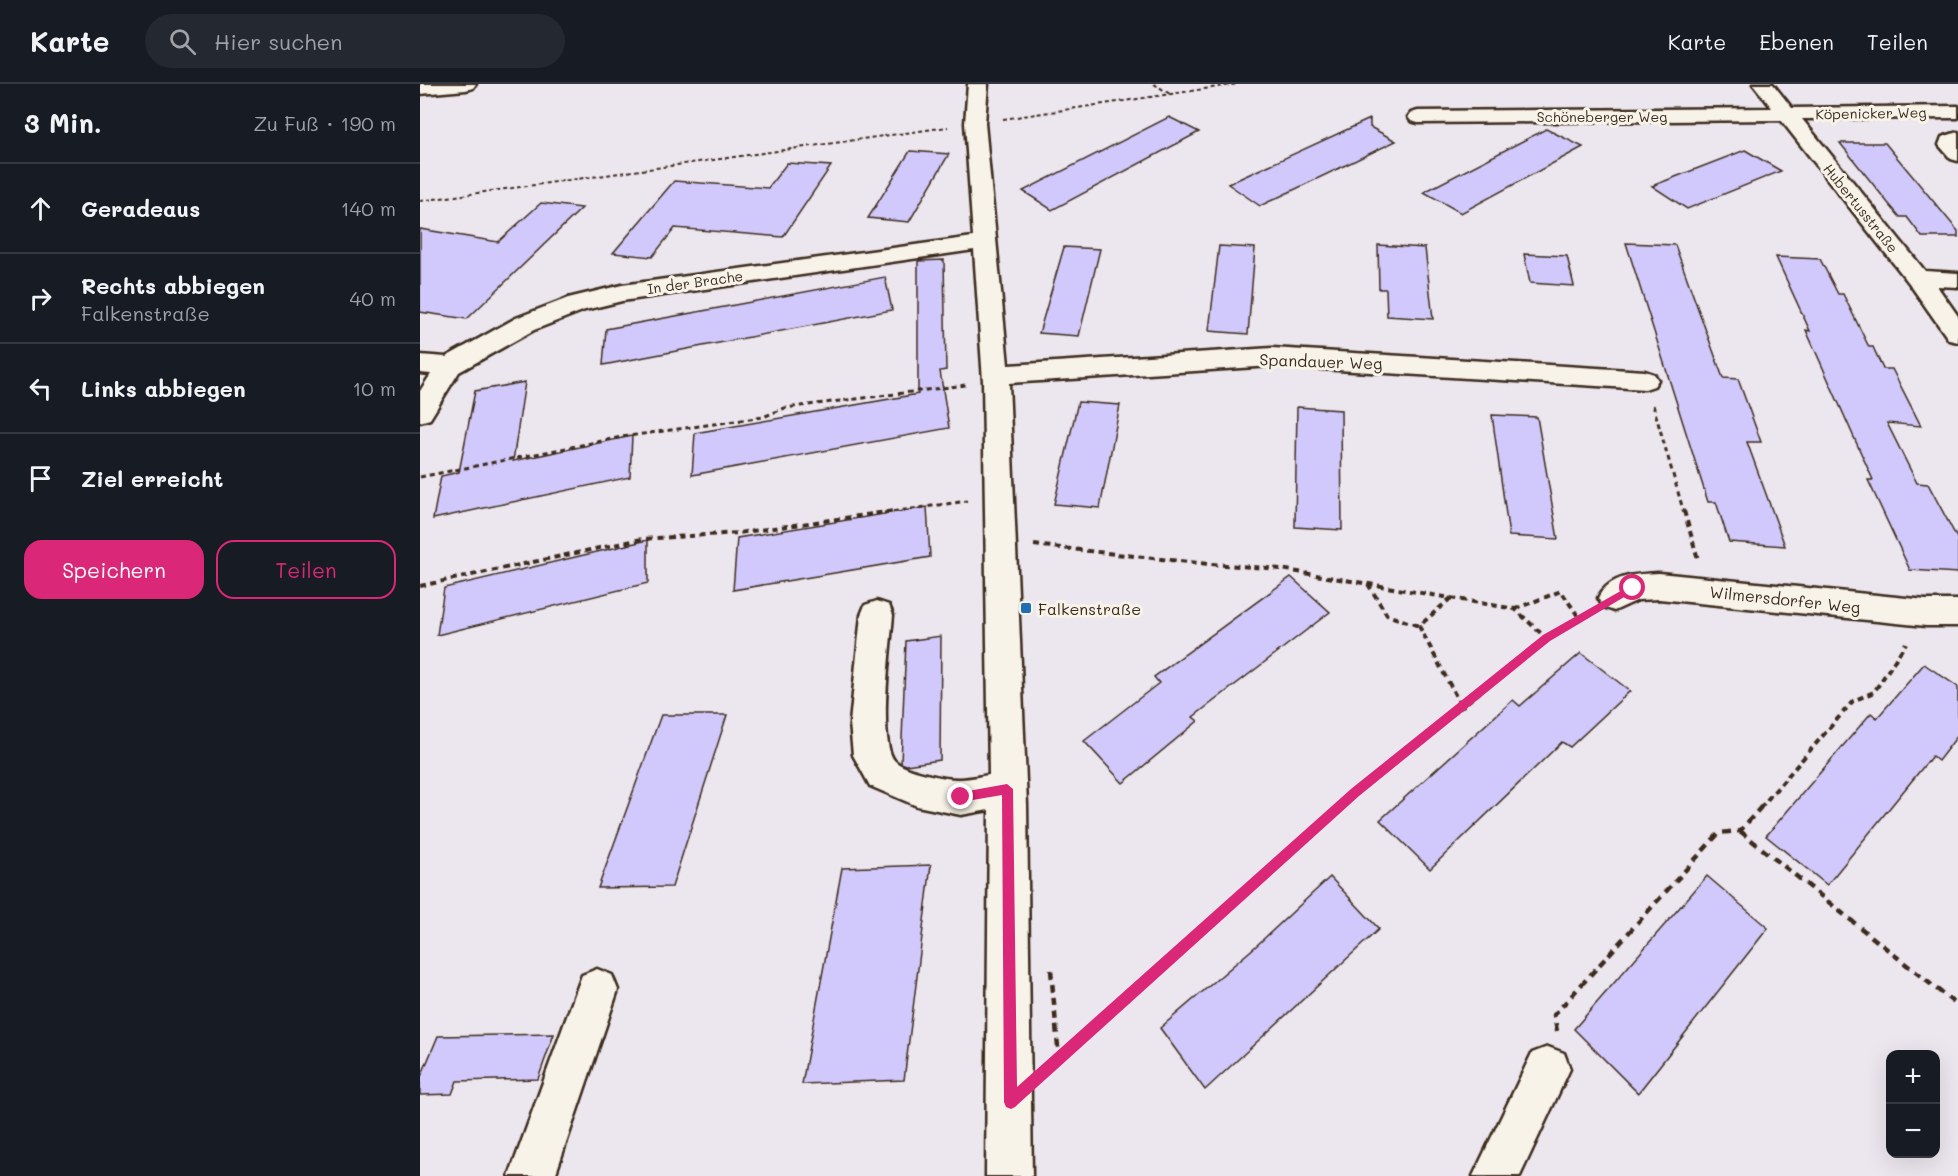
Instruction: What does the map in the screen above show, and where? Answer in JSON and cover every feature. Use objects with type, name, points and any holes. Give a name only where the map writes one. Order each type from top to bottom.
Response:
[{"type":"street","points":[[420,88],[466,84]]},
{"type":"street","points":[[978,84],[975,123],[996,378],[1007,789],[1011,1102],[1009,1176]]},
{"type":"street","name":"Hubertusstraße","points":[[1762,84],[1918,278],[1958,334]]},
{"type":"street","name":"Köpenicker Weg","points":[[1785,114],[1958,112]]},
{"type":"street","name":"Schöneberger Weg","points":[[1418,117],[1785,114]]},
{"type":"street","points":[[1958,138],[1949,141],[1949,145],[1958,155]]},
{"type":"street","name":"In der Brache","points":[[450,366],[525,324],[578,304],[622,293],[984,242]]},
{"type":"street","points":[[1918,278],[1958,280]]},
{"type":"street","name":"Spandauer Weg","points":[[996,378],[1272,357],[1645,380]]},
{"type":"street","points":[[420,364],[450,366],[420,412]]},
{"type":"street","name":"Wilmersdorfer Weg","points":[[1614,598],[1633,588],[1659,586],[1926,613],[1958,613]]},
{"type":"street","points":[[877,615],[868,723],[871,755],[883,774],[916,789],[961,797],[1007,789]]},
{"type":"street","points":[[532,1176],[597,990]]},
{"type":"street","points":[[1496,1176],[1548,1069]]},
{"type":"path","points":[[1154,84],[1170,94]]},
{"type":"path","points":[[420,201],[1238,84]]},
{"type":"path","points":[[420,477],[622,437],[763,417],[785,408],[996,378]]},
{"type":"path","points":[[1645,380],[1708,591]]},
{"type":"path","points":[[420,586],[642,539],[738,533],[999,496]]},
{"type":"path","points":[[1024,544],[1198,563],[1281,569],[1515,609],[1561,591],[1580,619]]},
{"type":"path","points":[[1368,584],[1387,615],[1419,626],[1461,706]]},
{"type":"path","points":[[1419,626],[1451,598]]},
{"type":"path","points":[[1011,1102],[1355,792],[1546,638],[1614,598]]},
{"type":"path","points":[[1515,609],[1546,638]]},
{"type":"path","points":[[1548,1069],[1558,1041],[1554,1016],[1719,833],[1740,831],[1853,701],[1874,692],[1926,613]]},
{"type":"path","points":[[1740,831],[1958,1006]]},
{"type":"building","points":[[1169,117],[1199,132],[1052,210],[1023,191]]},
{"type":"building","points":[[1370,119],[1370,127],[1396,141],[1260,206],[1228,184]]},
{"type":"building","points":[[1546,129],[1583,147],[1461,213],[1424,192]]},
{"type":"building","points":[[1840,143],[1885,143],[1958,231],[1958,237],[1922,237],[1907,217],[1900,217]]},
{"type":"building","points":[[1745,150],[1781,171],[1687,209],[1652,186]]},
{"type":"building","points":[[910,151],[949,154],[909,222],[868,218]]},
{"type":"building","points":[[787,163],[831,166],[783,237],[675,228],[652,257],[613,253],[674,181],[768,188]]},
{"type":"building","points":[[541,203],[582,208],[467,319],[420,312],[420,229],[498,242]]},
{"type":"building","points":[[1626,243],[1675,245],[1723,378],[1738,379],[1761,442],[1747,442],[1785,546],[1729,542],[1716,502],[1708,502]]},
{"type":"building","points":[[1378,245],[1425,248],[1433,319],[1387,316],[1386,289],[1379,289]]},
{"type":"building","points":[[1219,246],[1255,248],[1248,334],[1209,331]]},
{"type":"building","points":[[1064,247],[1100,249],[1079,336],[1039,333]]},
{"type":"building","points":[[1524,254],[1567,256],[1574,286],[1530,283]]},
{"type":"building","points":[[1776,257],[1820,259],[1838,294],[1843,294],[1869,347],[1873,347],[1883,369],[1892,369],[1921,426],[1887,423],[1917,483],[1928,484],[1958,540],[1958,573],[1910,570],[1868,480],[1873,480]]},
{"type":"building","points":[[944,260],[946,370],[940,371],[949,428],[692,475],[695,433],[918,394],[918,261]]},
{"type":"building","points":[[885,277],[892,310],[603,365],[606,329]]},
{"type":"building","points":[[525,382],[513,461],[632,436],[630,477],[433,519],[441,476],[459,472],[475,391]]},
{"type":"building","points":[[1078,402],[1120,405],[1100,508],[1054,504]]},
{"type":"building","points":[[1297,407],[1341,410],[1342,530],[1295,527]]},
{"type":"building","points":[[1492,415],[1537,417],[1558,539],[1509,536]]},
{"type":"building","points":[[927,507],[930,557],[733,590],[737,538]]},
{"type":"building","points":[[648,540],[648,583],[437,635],[444,588]]},
{"type":"building","points":[[1291,577],[1330,612],[1193,717],[1198,721],[1123,783],[1084,741],[1159,683],[1154,677]]},
{"type":"building","points":[[941,636],[940,760],[906,765],[901,763],[906,641]]},
{"type":"building","points":[[1581,653],[1630,691],[1570,747],[1562,742],[1430,869],[1380,820],[1513,700],[1520,706]]},
{"type":"building","points":[[1924,664],[1958,687],[1958,735],[1938,761],[1932,756],[1827,885],[1766,836],[1871,713],[1877,718]]},
{"type":"building","points":[[661,715],[727,715],[672,887],[598,888]]},
{"type":"building","points":[[931,865],[904,1080],[802,1084],[842,868]]},
{"type":"building","points":[[1707,876],[1768,928],[1638,1093],[1574,1029]]},
{"type":"building","points":[[1330,877],[1379,929],[1205,1090],[1160,1028],[1256,946]]},
{"type":"building","points":[[554,1034],[538,1079],[457,1081],[452,1094],[420,1095],[420,1079],[438,1036]]},
{"type":"place","name":"Falkenstraße","points":[[1026,608]]},
{"type":"route","points":[[961,797],[1007,789],[1011,1102],[1355,792],[1546,638],[1633,588]]}]
